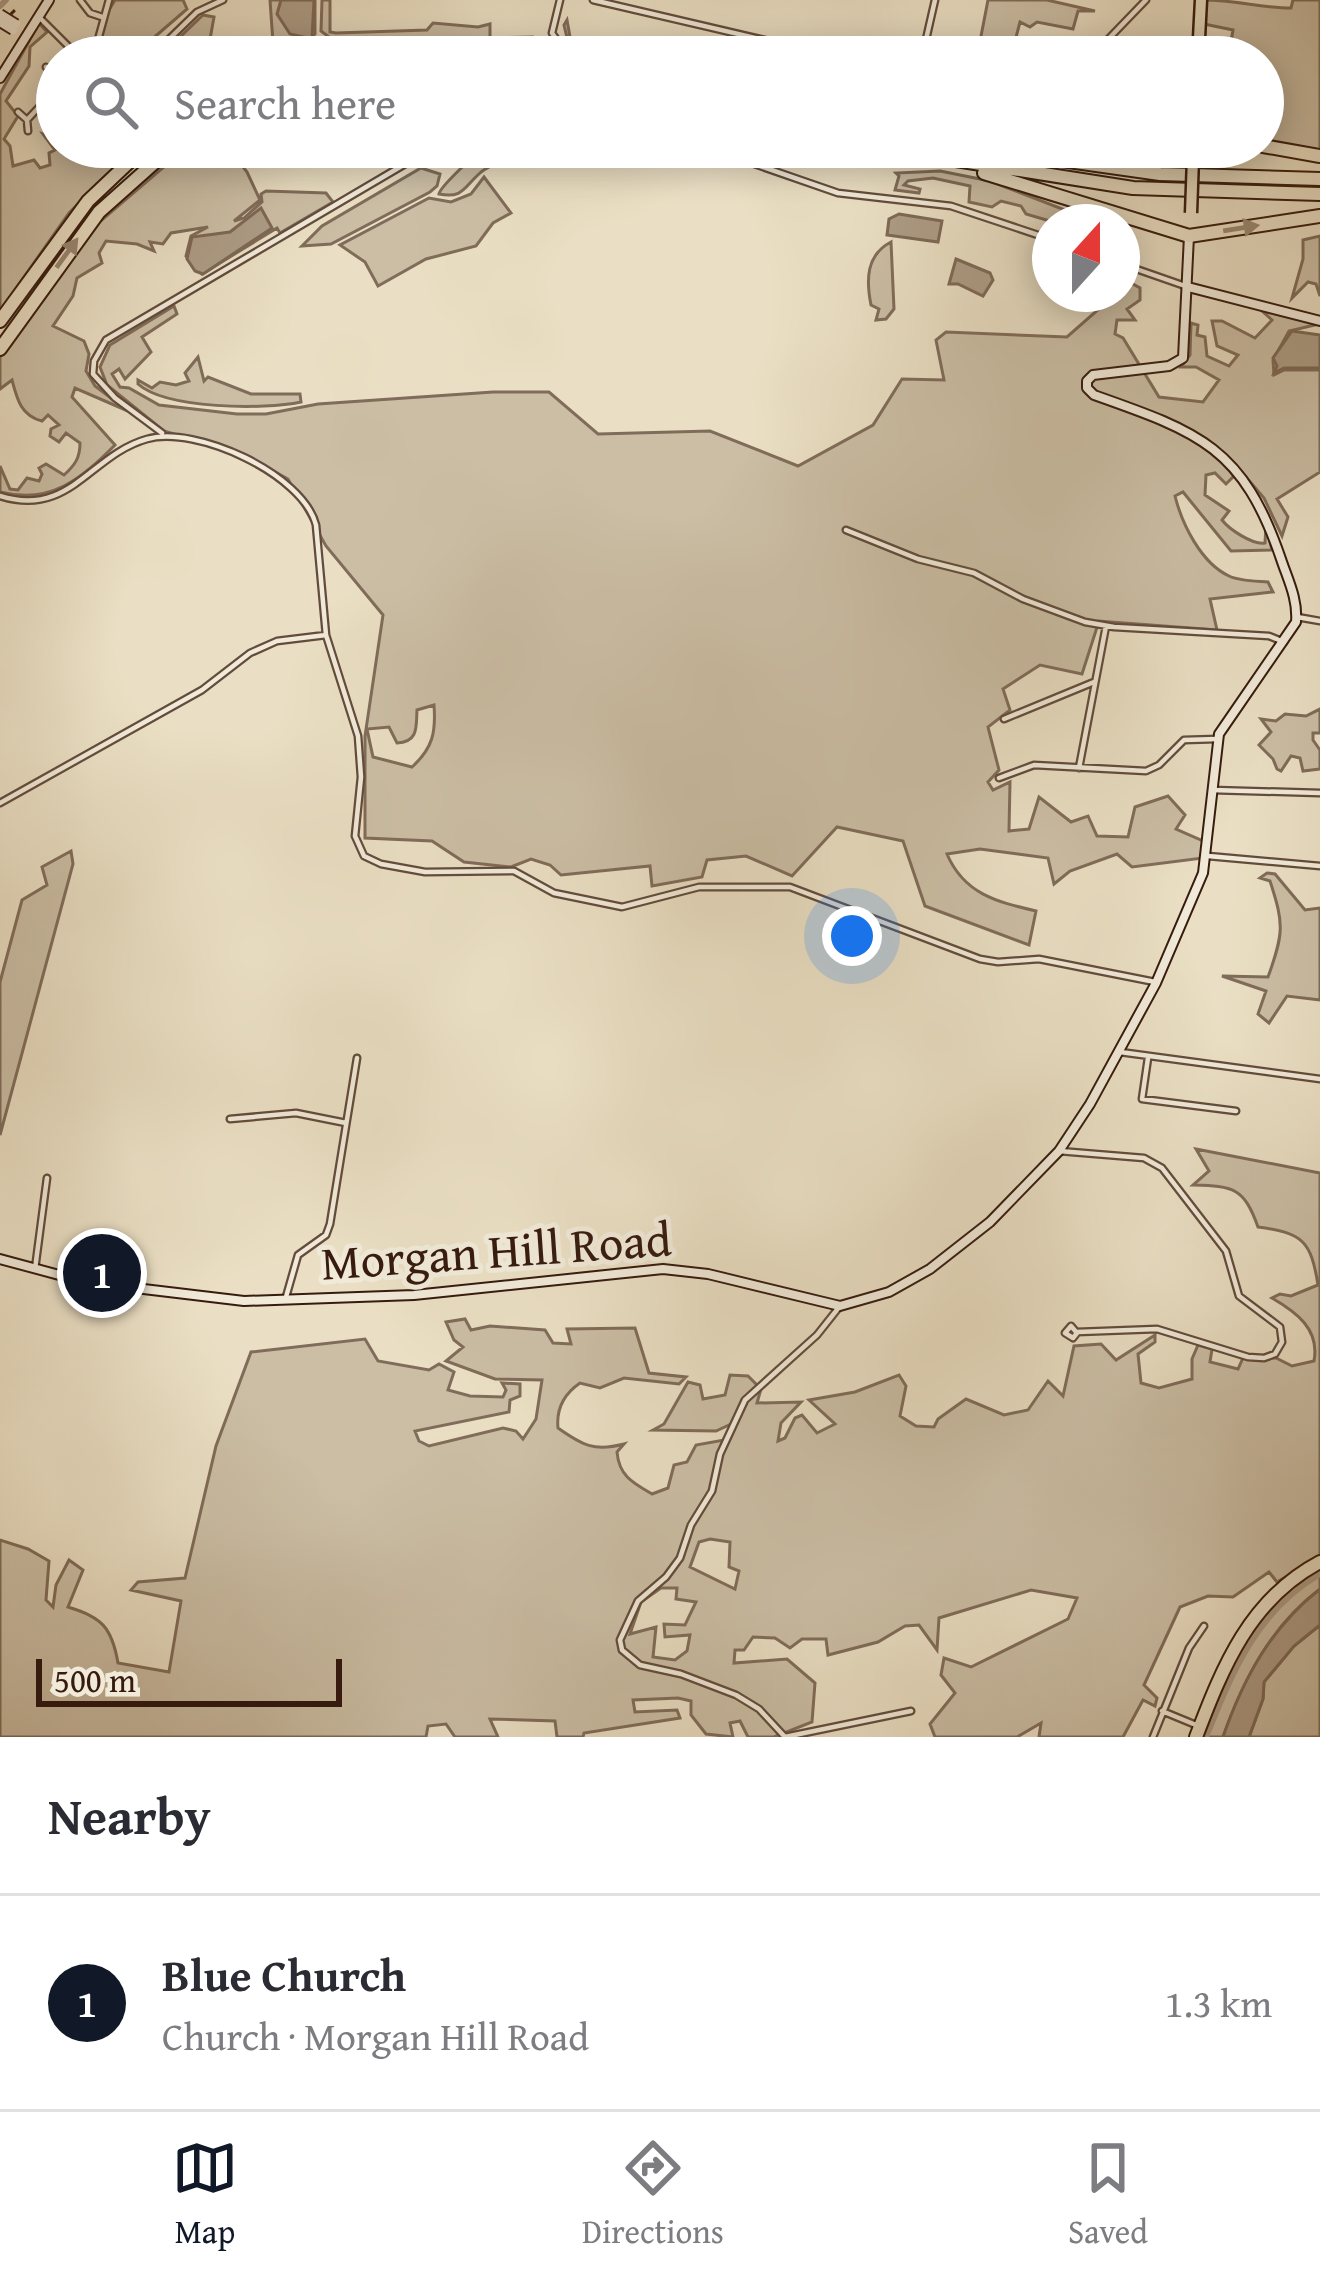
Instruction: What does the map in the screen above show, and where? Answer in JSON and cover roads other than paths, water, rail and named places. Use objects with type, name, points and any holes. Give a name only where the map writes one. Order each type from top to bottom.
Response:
[{"type":"highway","points":[[1284,150],[1320,156]]},
{"type":"highway","points":[[0,321],[88,201],[123,168]]},
{"type":"highway","points":[[0,349],[99,212],[148,168]]},
{"type":"highway","points":[[962,168],[1190,236],[1320,216]]},
{"type":"highway","points":[[1001,168],[1133,188],[1320,194]]},
{"type":"highway","points":[[1118,168],[1160,174],[1320,179]]},
{"type":"highway","points":[[1198,1732],[1243,1631],[1280,1589],[1320,1562]]},
{"type":"main road","points":[[0,78],[49,0]]},
{"type":"main road","points":[[1198,0],[1198,36]]},
{"type":"main road","points":[[0,18],[27,35]]},
{"type":"main road","points":[[840,1306],[889,1292],[952,1254],[1059,1151],[1120,1052],[1156,982],[1208,856],[1217,739],[1297,617],[1296,601],[1264,509],[1216,452],[1186,429],[1094,395],[1087,388],[1093,375],[1181,361],[1192,168]]},
{"type":"main road","points":[[1188,287],[1320,321]]},
{"type":"main road","name":"Morgan Hill Road","points":[[0,1259],[89,1283],[244,1301],[439,1293],[663,1269],[707,1274],[840,1306]]},
{"type":"street","points":[[80,0],[102,17]]},
{"type":"street","points":[[98,36],[109,0]]},
{"type":"street","points":[[172,36],[197,12],[223,0]]},
{"type":"street","points":[[554,36],[560,0]]},
{"type":"street","points":[[593,0],[747,36]]},
{"type":"street","points":[[927,36],[935,0]]},
{"type":"street","points":[[1111,36],[1146,0]]},
{"type":"street","points":[[38,16],[58,36]]},
{"type":"street","points":[[27,120],[36,110]]},
{"type":"street","points":[[18,112],[27,120],[28,130]]},
{"type":"street","points":[[398,168],[106,340],[94,361],[93,374],[115,398],[164,435],[249,459],[305,500],[316,525],[326,635],[358,736],[361,777],[356,836],[364,856],[373,862],[438,874],[509,870],[561,895],[622,907],[707,886],[790,887],[980,959],[1039,959],[1156,982]]},
{"type":"street","points":[[766,168],[838,193],[951,206],[1032,233]]},
{"type":"street","points":[[1140,270],[1188,287]]},
{"type":"street","points":[[0,496],[29,501],[62,494],[122,449],[164,435]]},
{"type":"street","points":[[846,530],[918,560],[974,573],[1031,602],[1106,626],[1271,636],[1284,642]]},
{"type":"street","points":[[1297,617],[1320,621]]},
{"type":"street","points":[[1079,768],[1106,626]]},
{"type":"street","points":[[0,803],[202,690],[250,653],[277,641],[326,635]]},
{"type":"street","points":[[1004,718],[1094,682]]},
{"type":"street","points":[[999,778],[1031,766],[1144,772],[1158,766],[1187,738],[1217,739]]},
{"type":"street","points":[[1212,790],[1320,794]]},
{"type":"street","points":[[1208,856],[1320,866]]},
{"type":"street","points":[[1120,1052],[1320,1079]]},
{"type":"street","points":[[285,1300],[298,1255],[326,1235],[357,1058]]},
{"type":"street","points":[[1148,1058],[1142,1099],[1236,1111]]},
{"type":"street","points":[[230,1119],[296,1113],[346,1124]]},
{"type":"street","points":[[1059,1151],[1144,1158],[1162,1168],[1224,1246],[1239,1296],[1275,1322],[1282,1342],[1275,1354],[1256,1358],[1163,1330],[1077,1332]]},
{"type":"street","points":[[35,1269],[47,1178]]},
{"type":"street","points":[[840,1306],[817,1335],[745,1400],[719,1454],[712,1491],[688,1532],[680,1558],[638,1601],[620,1640],[622,1650],[640,1665],[681,1674],[736,1695],[759,1709],[785,1737],[910,1711]]},
{"type":"street","points":[[1153,1737],[1189,1648],[1204,1626]]},
{"type":"street","points":[[1162,1711],[1198,1732]]},
{"type":"waterway","points":[[0,6],[6,0]]},
{"type":"waterway","points":[[1206,1737],[1249,1645],[1279,1606],[1320,1574]]},
{"type":"railway","points":[[0,25],[25,0]]},
{"type":"place","name":"Blue Church","points":[[102,1273]]}]
